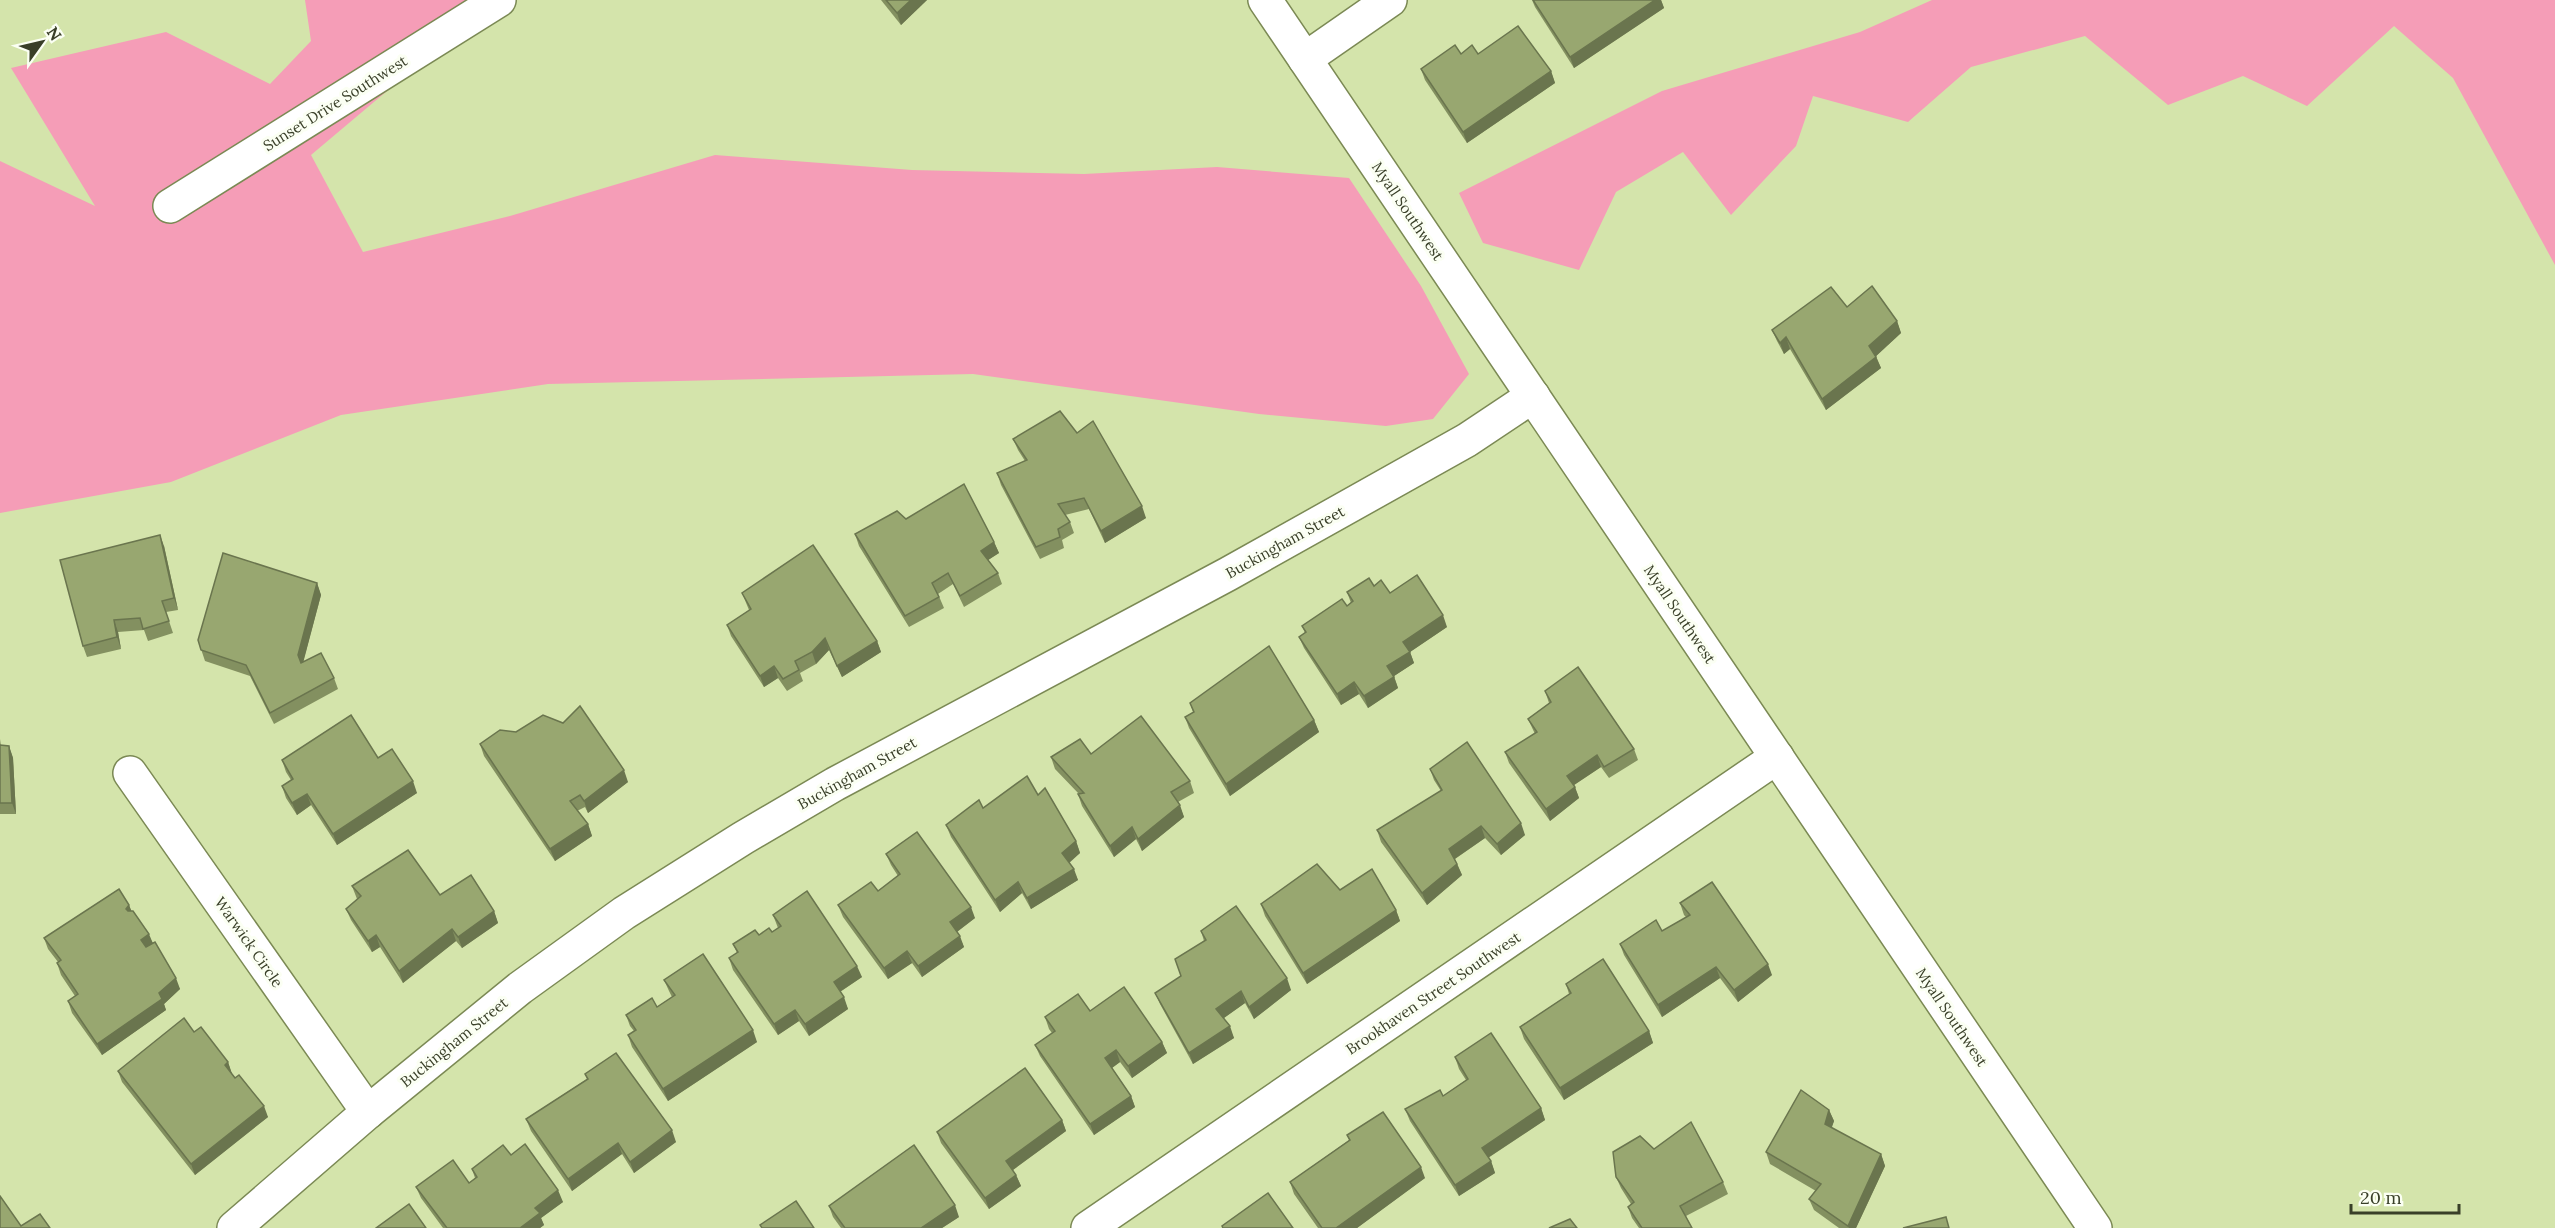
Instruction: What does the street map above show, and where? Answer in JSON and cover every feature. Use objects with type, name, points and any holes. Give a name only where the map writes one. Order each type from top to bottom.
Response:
[{"type":"street","name":"Sunset Drive Southwest","points":[[170,206],[499,0]]},
{"type":"street","name":"Myall Southwest","points":[[1265,0],[2095,1228]]},
{"type":"street","points":[[1305,59],[1390,0]]},
{"type":"street","name":"Buckingham Street","points":[[234,1228],[368,1112],[520,988],[624,913],[743,838],[835,784],[1228,574],[1467,440],[1533,396]]},
{"type":"street","name":"Brookhaven Street Southwest","points":[[1088,1228],[1777,758]]},
{"type":"street","name":"Warwick Circle","points":[[130,773],[368,1112]]},
{"type":"shaded area","points":[[305,0],[495,0],[311,155],[363,252],[510,216],[715,155],[912,170],[1084,174],[1217,167],[1349,178],[1421,286],[1469,374],[1433,419],[1386,426],[1259,414],[973,374],[548,384],[341,415],[171,482],[0,513],[0,161],[95,206],[11,68],[166,32],[270,84],[311,41]]},
{"type":"shaded area","points":[[1932,0],[2555,0],[2555,265],[2453,78],[2394,26],[2307,106],[2243,76],[2168,105],[2085,36],[1971,67],[1908,122],[1813,96],[1796,146],[1731,215],[1683,152],[1616,192],[1579,270],[1483,243],[1459,193],[1662,91],[1860,32]]},
{"type":"building","points":[[886,0],[911,0],[897,13]]},
{"type":"building","points":[[1533,0],[1655,0],[1570,57]]},
{"type":"building","points":[[1518,26],[1551,71],[1463,132],[1421,69],[1455,45],[1461,54],[1472,45],[1478,54]]},
{"type":"building","points":[[1872,286],[1897,321],[1869,346],[1876,357],[1822,399],[1786,337],[1780,343],[1772,330],[1831,287],[1847,307]]},
{"type":"building","points":[[1060,411],[1077,433],[1093,421],[1142,506],[1101,531],[1084,498],[1058,504],[1070,522],[1058,529],[1060,537],[1036,547],[997,473],[1027,460],[1013,439]]},
{"type":"building","points":[[964,484],[994,542],[981,551],[998,573],[960,596],[948,573],[932,583],[939,597],[905,616],[855,534],[897,511],[906,519]]},
{"type":"building","points":[[160,535],[174,598],[162,601],[169,621],[143,629],[140,618],[114,620],[117,637],[83,646],[60,560]]},
{"type":"building","points":[[813,545],[877,641],[837,666],[825,638],[812,652],[795,661],[799,670],[783,679],[774,666],[760,676],[727,625],[751,609],[742,593]]},
{"type":"building","points":[[223,553],[317,583],[298,655],[301,663],[321,653],[334,678],[270,713],[246,665],[201,650],[198,640]]},
{"type":"building","points":[[1417,575],[1443,615],[1403,642],[1410,652],[1387,666],[1394,677],[1364,696],[1354,682],[1337,694],[1299,637],[1306,632],[1302,626],[1342,599],[1347,606],[1353,601],[1347,592],[1369,578],[1374,586],[1381,580],[1390,593]]},
{"type":"building","points":[[1269,646],[1314,720],[1226,784],[1185,717],[1194,712],[1190,703]]},
{"type":"building","points":[[1578,667],[1634,749],[1604,767],[1597,755],[1567,776],[1575,787],[1546,809],[1505,752],[1537,732],[1528,719],[1551,702],[1545,691]]},
{"type":"building","points":[[580,706],[624,770],[584,801],[580,795],[570,801],[588,824],[550,849],[480,744],[500,730],[516,732],[543,715],[563,723]]},
{"type":"building","points":[[351,715],[378,758],[392,749],[413,781],[333,834],[307,794],[292,803],[282,786],[293,779],[282,760]]},
{"type":"building","points":[[1141,716],[1190,781],[1171,792],[1180,805],[1138,839],[1132,827],[1110,846],[1078,794],[1084,793],[1051,757],[1080,739],[1091,754]]},
{"type":"building","points":[[1467,742],[1521,823],[1497,844],[1481,826],[1449,849],[1457,864],[1422,893],[1377,830],[1442,790],[1430,769]]},
{"type":"building","points":[[0,745],[9,746],[12,803],[0,803]]},
{"type":"building","points":[[1027,776],[1038,795],[1045,788],[1076,841],[1062,853],[1074,869],[1027,898],[1018,882],[995,900],[946,825],[979,800],[983,808]]},
{"type":"building","points":[[917,832],[971,907],[950,922],[960,936],[918,966],[907,951],[884,968],[838,905],[871,882],[878,891],[900,874],[886,854]]},
{"type":"building","points":[[408,850],[440,895],[471,875],[494,911],[458,937],[452,929],[399,971],[376,935],[368,941],[346,909],[361,896],[352,886]]},
{"type":"building","points":[[1317,864],[1340,890],[1372,869],[1396,910],[1303,973],[1261,904]]},
{"type":"building","points":[[1712,882],[1768,964],[1734,990],[1716,967],[1658,1005],[1620,944],[1656,920],[1662,931],[1690,915],[1680,903]]},
{"type":"building","points":[[119,889],[129,905],[126,909],[133,911],[149,934],[141,940],[146,947],[155,942],[176,978],[159,993],[162,999],[97,1044],[68,1001],[78,994],[57,963],[61,960],[44,938]]},
{"type":"building","points":[[807,891],[857,966],[834,982],[844,997],[805,1024],[795,1010],[774,1024],[729,958],[738,952],[733,944],[755,930],[759,935],[769,928],[772,932],[781,926],[773,915]]},
{"type":"building","points":[[1236,906],[1287,978],[1249,1007],[1241,991],[1216,1009],[1230,1026],[1189,1053],[1155,993],[1181,976],[1175,959],[1206,940],[1201,931]]},
{"type":"building","points":[[703,954],[753,1030],[663,1089],[628,1035],[636,1030],[626,1015],[652,998],[657,1007],[675,995],[664,980]]},
{"type":"building","points":[[1603,959],[1649,1031],[1560,1088],[1520,1027],[1571,993],[1566,984]]},
{"type":"building","points":[[1124,987],[1162,1042],[1128,1066],[1116,1050],[1105,1058],[1131,1096],[1090,1124],[1035,1045],[1055,1031],[1045,1017],[1078,994],[1090,1011]]},
{"type":"building","points":[[184,1018],[194,1032],[201,1027],[228,1062],[225,1065],[235,1078],[239,1075],[264,1106],[191,1164],[118,1071]]},
{"type":"building","points":[[1491,1033],[1541,1108],[1482,1148],[1491,1161],[1455,1185],[1405,1109],[1440,1090],[1443,1096],[1468,1079],[1455,1057]]},
{"type":"building","points":[[616,1053],[672,1130],[630,1162],[618,1143],[568,1179],[526,1119],[588,1079],[585,1074]]},
{"type":"building","points":[[1025,1068],[1062,1120],[1006,1161],[1016,1175],[985,1198],[937,1132]]},
{"type":"building","points":[[1801,1090],[1829,1110],[1825,1124],[1881,1154],[1848,1226],[1809,1199],[1821,1184],[1766,1152]]},
{"type":"building","points":[[1383,1112],[1421,1167],[1336,1228],[1322,1228],[1290,1182],[1350,1140],[1347,1135]]},
{"type":"building","points":[[1691,1122],[1723,1182],[1680,1206],[1692,1228],[1642,1228],[1628,1207],[1634,1202],[1616,1177],[1613,1152],[1640,1136],[1654,1149]]},
{"type":"building","points":[[525,1144],[558,1190],[535,1208],[540,1213],[520,1228],[447,1228],[416,1187],[453,1160],[469,1183],[477,1177],[472,1169],[503,1145],[511,1155]]},
{"type":"building","points":[[914,1145],[955,1205],[921,1228],[845,1228],[829,1206]]},
{"type":"building","points":[[1268,1193],[1293,1228],[1223,1228],[1222,1226]]},
{"type":"building","points":[[0,1196],[21,1226],[40,1214],[50,1228],[0,1228]]},
{"type":"building","points":[[796,1201],[814,1228],[762,1228],[760,1225]]},
{"type":"building","points":[[409,1204],[426,1228],[376,1228]]},
{"type":"building","points":[[1946,1217],[1949,1228],[1903,1228]]},
{"type":"building","points":[[1570,1219],[1577,1228],[1549,1228]]}]
